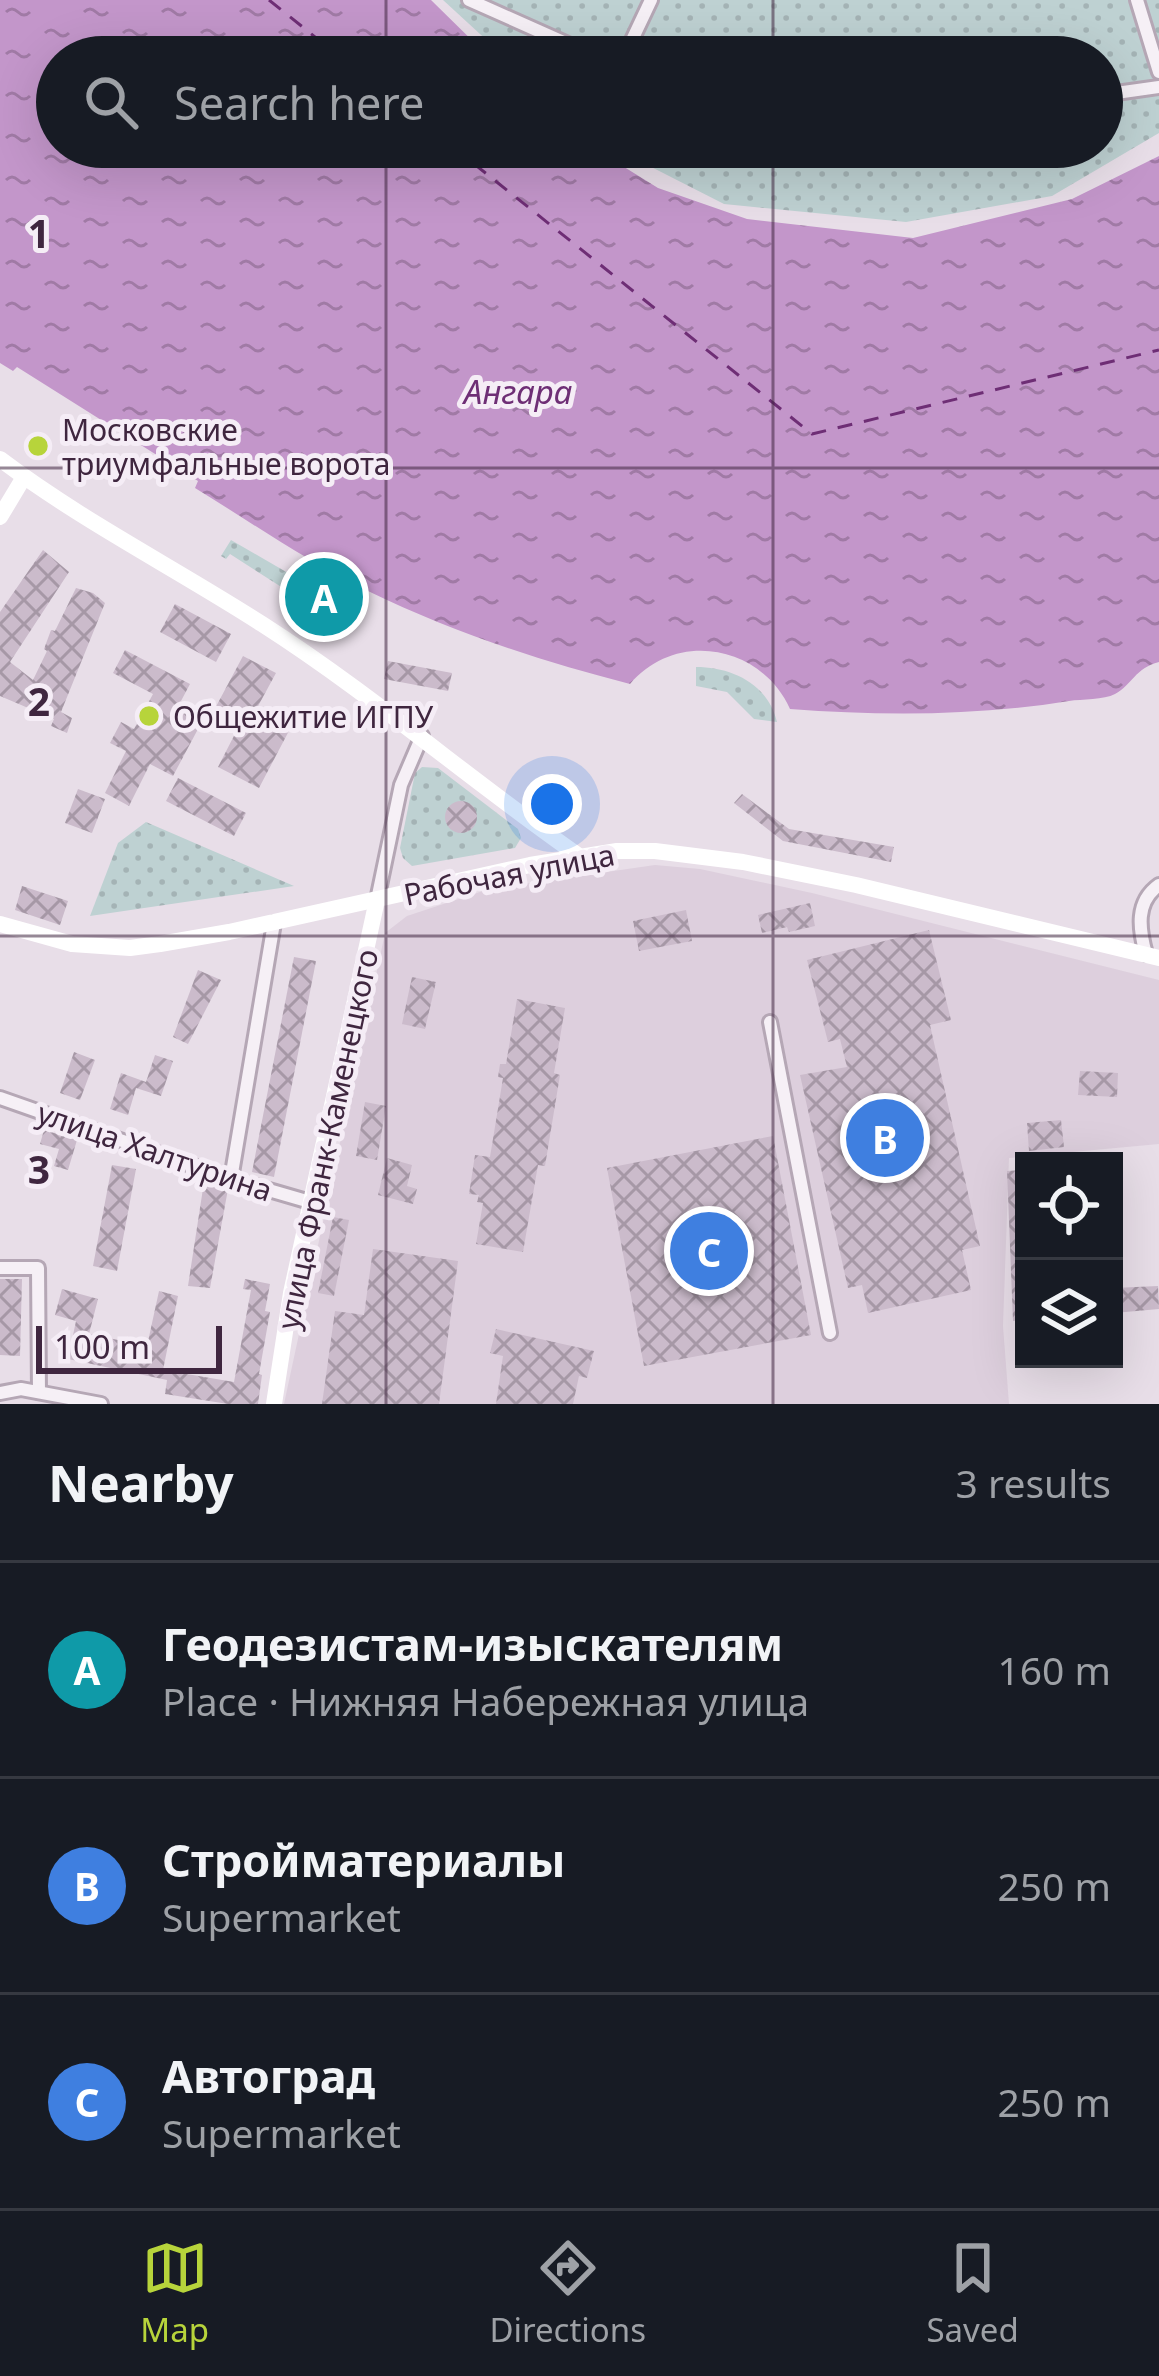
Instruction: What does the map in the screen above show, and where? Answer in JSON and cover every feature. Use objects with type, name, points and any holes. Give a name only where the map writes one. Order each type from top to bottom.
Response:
[{"type":"main road","points":[[0,459],[261,624],[422,736],[578,856]]},
{"type":"main road","points":[[0,517],[23,477]]},
{"type":"main road","name":"Рабочая улица","points":[[0,924],[72,944],[130,947],[274,923],[578,856],[655,850],[743,862],[1153,956]]},
{"type":"main road","name":"улица Франк-Каменецкого","points":[[274,1404],[310,1202],[377,901]]},
{"type":"street","points":[[469,0],[550,36]]},
{"type":"street","points":[[634,36],[651,0]]},
{"type":"street","points":[[1137,0],[1159,72]]},
{"type":"street","points":[[1123,91],[1159,87]]},
{"type":"street","name":"улица Франк-Каменецкого","points":[[377,901],[401,785],[422,736]]},
{"type":"street","points":[[1153,956],[1140,925],[1146,896],[1159,885]]},
{"type":"street","points":[[231,1180],[274,923]]},
{"type":"street","points":[[770,1022],[830,1333]]},
{"type":"street","name":"улица Халтурина","points":[[0,1099],[231,1180],[310,1202]]},
{"type":"street","points":[[0,1268],[38,1268],[38,1392]]},
{"type":"street","points":[[0,1393],[21,1389],[101,1404]]},
{"type":"shaded area","points":[[443,0],[1159,0],[1159,133],[1123,154],[1123,36],[482,36]]},
{"type":"shaded area","points":[[653,168],[1100,168],[1052,196],[906,222],[724,204]]},
{"type":"shaded area","points":[[231,540],[319,591],[311,606],[230,554],[226,559],[221,556]]},
{"type":"shaded area","points":[[696,667],[723,670],[747,680],[766,697],[777,722],[754,719],[727,692],[696,686]]},
{"type":"shaded area","points":[[422,767],[438,768],[518,829],[521,838],[515,848],[412,866],[400,848],[415,773]]},
{"type":"shaded area","points":[[146,822],[294,886],[90,916],[118,843]]},
{"type":"shaded area","points":[[655,865],[700,869],[1159,980],[1159,1144],[1015,1152],[1015,1157],[1009,1158],[1003,1326],[1009,1404],[284,1404],[385,933],[407,916],[489,889]]},
{"type":"water","name":"Ангара","points":[[0,0],[431,0],[468,36],[36,36],[36,168],[626,168],[658,188],[747,219],[913,238],[1072,199],[1159,156],[1159,662],[1144,668],[1115,694],[1099,698],[930,713],[790,709],[760,671],[717,652],[671,656],[630,684],[464,632],[368,591],[195,488],[198,481],[17,367],[13,371],[0,363]]},
{"type":"building","points":[[43,550],[69,572],[10,662],[33,680],[51,630],[55,631],[76,588],[105,603],[61,712],[72,718],[67,733],[51,726],[54,719],[0,696],[0,612]]},
{"type":"building","points":[[175,604],[231,634],[216,662],[160,632]]},
{"type":"building","points":[[125,650],[190,684],[181,701],[206,714],[173,776],[150,764],[129,806],[105,793],[126,751],[110,743],[121,722],[134,729],[153,694],[113,673]]},
{"type":"building","points":[[243,656],[276,673],[257,708],[291,727],[259,788],[218,767],[238,728],[212,714]]},
{"type":"building","points":[[388,661],[452,673],[448,691],[384,679]]},
{"type":"building","points":[[178,778],[246,813],[234,836],[166,801]]},
{"type":"building","points":[[78,789],[105,799],[92,833],[65,823]]},
{"type":"building","points":[[742,794],[789,829],[894,847],[891,862],[783,841],[734,803]]},
{"type":"building","points":[[461,801],[473,805],[477,817],[473,829],[461,833],[449,829],[445,817],[449,805]]},
{"type":"building","points":[[22,886],[68,901],[60,925],[15,910]]},
{"type":"building","points":[[810,903],[815,926],[762,933],[758,915]]},
{"type":"building","points":[[686,910],[692,941],[639,951],[633,921]]},
{"type":"building","points":[[929,930],[951,1020],[930,1025],[980,1246],[962,1250],[971,1290],[868,1313],[862,1285],[848,1288],[800,1075],[847,1067],[840,1039],[828,1042],[807,960]]},
{"type":"building","points":[[294,957],[316,961],[274,1177],[252,1172]]},
{"type":"building","points":[[198,970],[221,980],[188,1044],[173,1037]]},
{"type":"building","points":[[412,977],[436,982],[425,1029],[402,1024]]},
{"type":"building","points":[[517,999],[565,1008],[545,1166],[538,1165],[523,1252],[476,1244],[483,1203],[477,1202],[479,1195],[469,1194],[475,1155],[490,1157],[503,1078],[498,1077],[500,1064],[506,1064]]},
{"type":"building","points":[[74,1052],[95,1060],[80,1100],[60,1093]]},
{"type":"building","points":[[155,1055],[173,1061],[161,1096],[136,1088],[128,1115],[110,1109],[121,1073],[146,1082]]},
{"type":"building","points":[[1080,1071],[1118,1073],[1117,1097],[1078,1095]]},
{"type":"building","points":[[365,1102],[386,1106],[377,1160],[356,1156]]},
{"type":"building","points":[[1061,1120],[1064,1147],[1029,1151],[1027,1123]]},
{"type":"building","points":[[44,1130],[77,1140],[68,1170],[54,1166],[59,1149],[40,1144]]},
{"type":"building","points":[[773,1136],[811,1335],[644,1366],[607,1168]]},
{"type":"building","points":[[387,1158],[412,1165],[407,1186],[417,1189],[413,1204],[378,1195]]},
{"type":"building","points":[[112,1165],[136,1169],[117,1271],[93,1266]]},
{"type":"building","points":[[1007,1171],[1015,1171],[1013,1321]]},
{"type":"building","points":[[204,1182],[228,1189],[210,1288],[188,1286]]},
{"type":"building","points":[[333,1217],[349,1220],[334,1296],[318,1293]]},
{"type":"building","points":[[373,1249],[458,1261],[439,1404],[322,1404],[335,1311],[364,1315]]},
{"type":"building","points":[[0,1279],[22,1279],[20,1356],[0,1355]]},
{"type":"building","points":[[245,1279],[270,1284],[258,1404],[165,1394],[167,1380],[68,1359],[76,1321],[55,1315],[62,1289],[98,1299],[89,1334],[147,1346],[159,1291],[178,1296],[163,1370],[234,1382],[251,1290],[243,1289]]},
{"type":"building","points":[[1158,1286],[1159,1309],[1123,1312],[1123,1288]]},
{"type":"building","points":[[496,1329],[594,1351],[587,1378],[579,1376],[573,1404],[496,1404],[503,1356],[490,1353]]},
{"type":"ferry route","points":[[269,0],[314,36]]},
{"type":"ferry route","points":[[479,168],[812,434],[1159,350]]},
{"type":"place","name":"Московские триумфальные ворота","points":[[38,446]]},
{"type":"place","name":"Геодезистам-изыскателям","points":[[324,597]]},
{"type":"place","name":"Общежитие ИГПУ","points":[[149,716]]},
{"type":"place","name":"Стройматериалы","points":[[885,1138]]},
{"type":"place","name":"Автоград","points":[[709,1251]]}]
